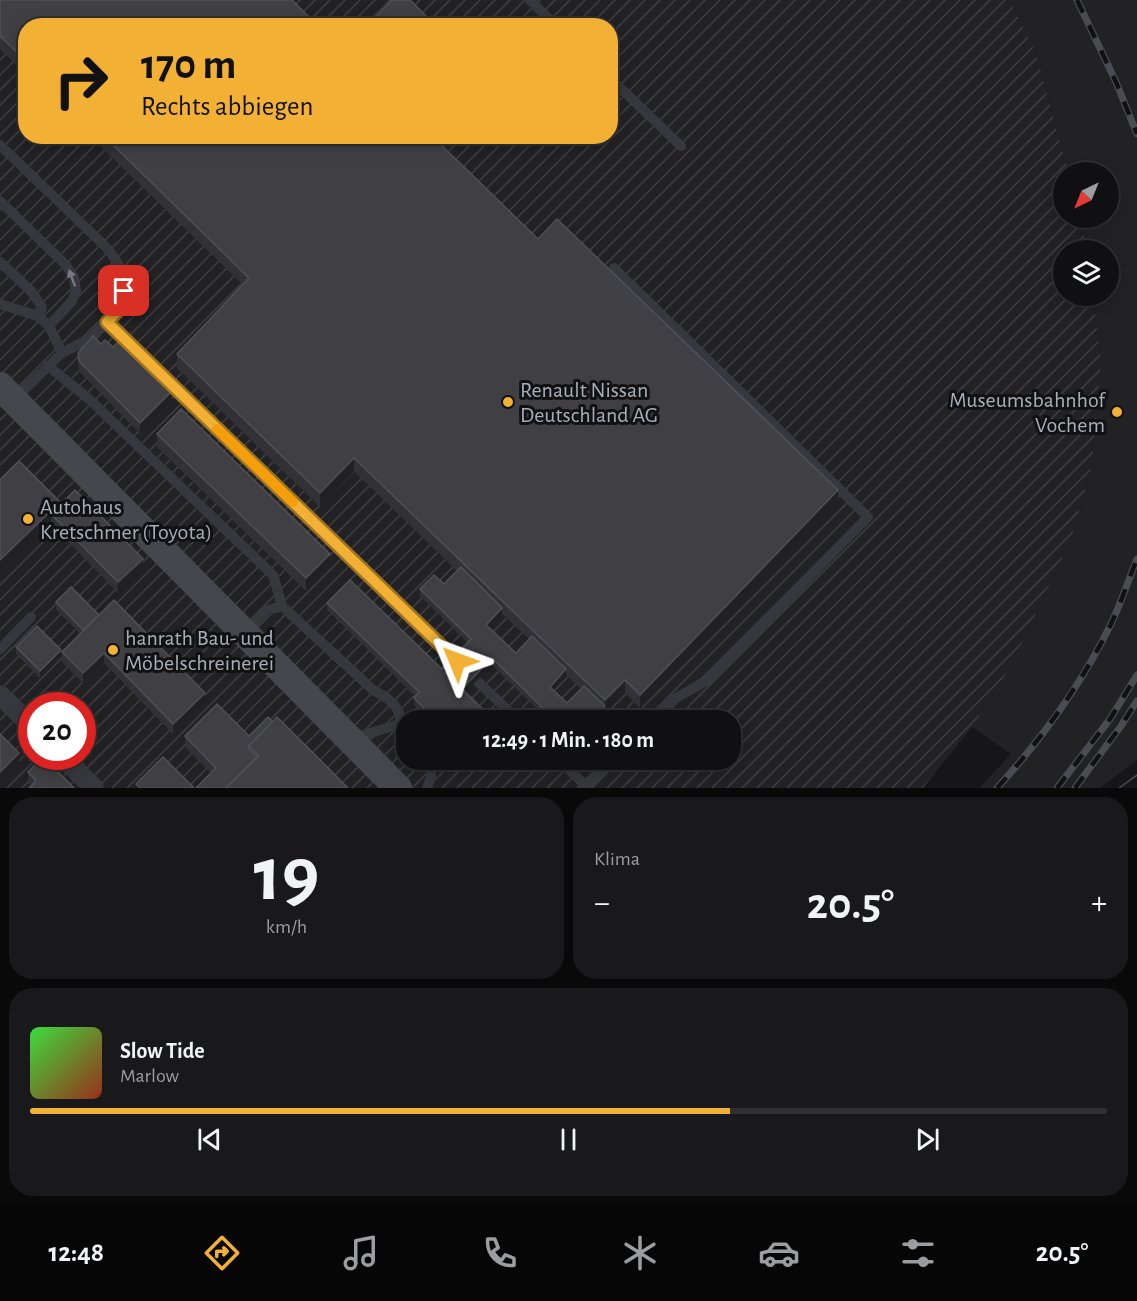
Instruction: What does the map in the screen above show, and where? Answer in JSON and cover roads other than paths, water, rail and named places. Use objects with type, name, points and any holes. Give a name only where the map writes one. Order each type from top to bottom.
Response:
[{"type":"street","points":[[5,400],[246,634],[398,788]]},
{"type":"street","points":[[0,694],[18,712]]},
{"type":"street","points":[[76,770],[94,788]]},
{"type":"lane","points":[[530,0],[548,18]]},
{"type":"lane","points":[[618,86],[681,146]]},
{"type":"lane","points":[[0,145],[109,250],[126,276],[123,306],[91,338],[62,353],[5,400]]},
{"type":"lane","points":[[0,201],[65,264],[75,277],[76,291],[72,301],[49,326]]},
{"type":"lane","points":[[0,262],[30,291],[42,307],[38,316]]},
{"type":"lane","points":[[614,267],[868,517],[706,681],[676,698],[664,710]]},
{"type":"lane","points":[[0,304],[38,316],[49,326],[62,353]]},
{"type":"lane","points":[[107,322],[457,661]]},
{"type":"lane","points":[[48,366],[89,399],[273,575],[282,606],[373,690],[388,698],[397,710]]},
{"type":"lane","points":[[246,634],[265,610],[282,606]]},
{"type":"lane","points":[[0,649],[31,617]]},
{"type":"lane","points":[[477,681],[507,710]]},
{"type":"lane","points":[[351,739],[396,729]]},
{"type":"lane","points":[[427,788],[431,770]]},
{"type":"lane","points":[[569,770],[585,787],[603,770]]},
{"type":"tram line","points":[[1119,788],[1137,775]]},
{"type":"railway","points":[[1077,0],[1116,82],[1137,134]]},
{"type":"railway","points":[[997,788],[1045,731],[1087,668],[1111,624],[1137,559]]},
{"type":"railway","points":[[1057,788],[1110,719],[1137,675]]},
{"type":"railway","points":[[1075,788],[1137,701]]},
{"type":"place","name":"Renault Nissan Deutschland AG","points":[[508,402]]},
{"type":"place","name":"Museumsbahnhof Vochem","points":[[1117,412]]},
{"type":"place","name":"Autohaus Kretschmer (Toyota)","points":[[28,519]]},
{"type":"place","name":"hanrath Bau- und Möbelschreinerei","points":[[113,650]]}]
